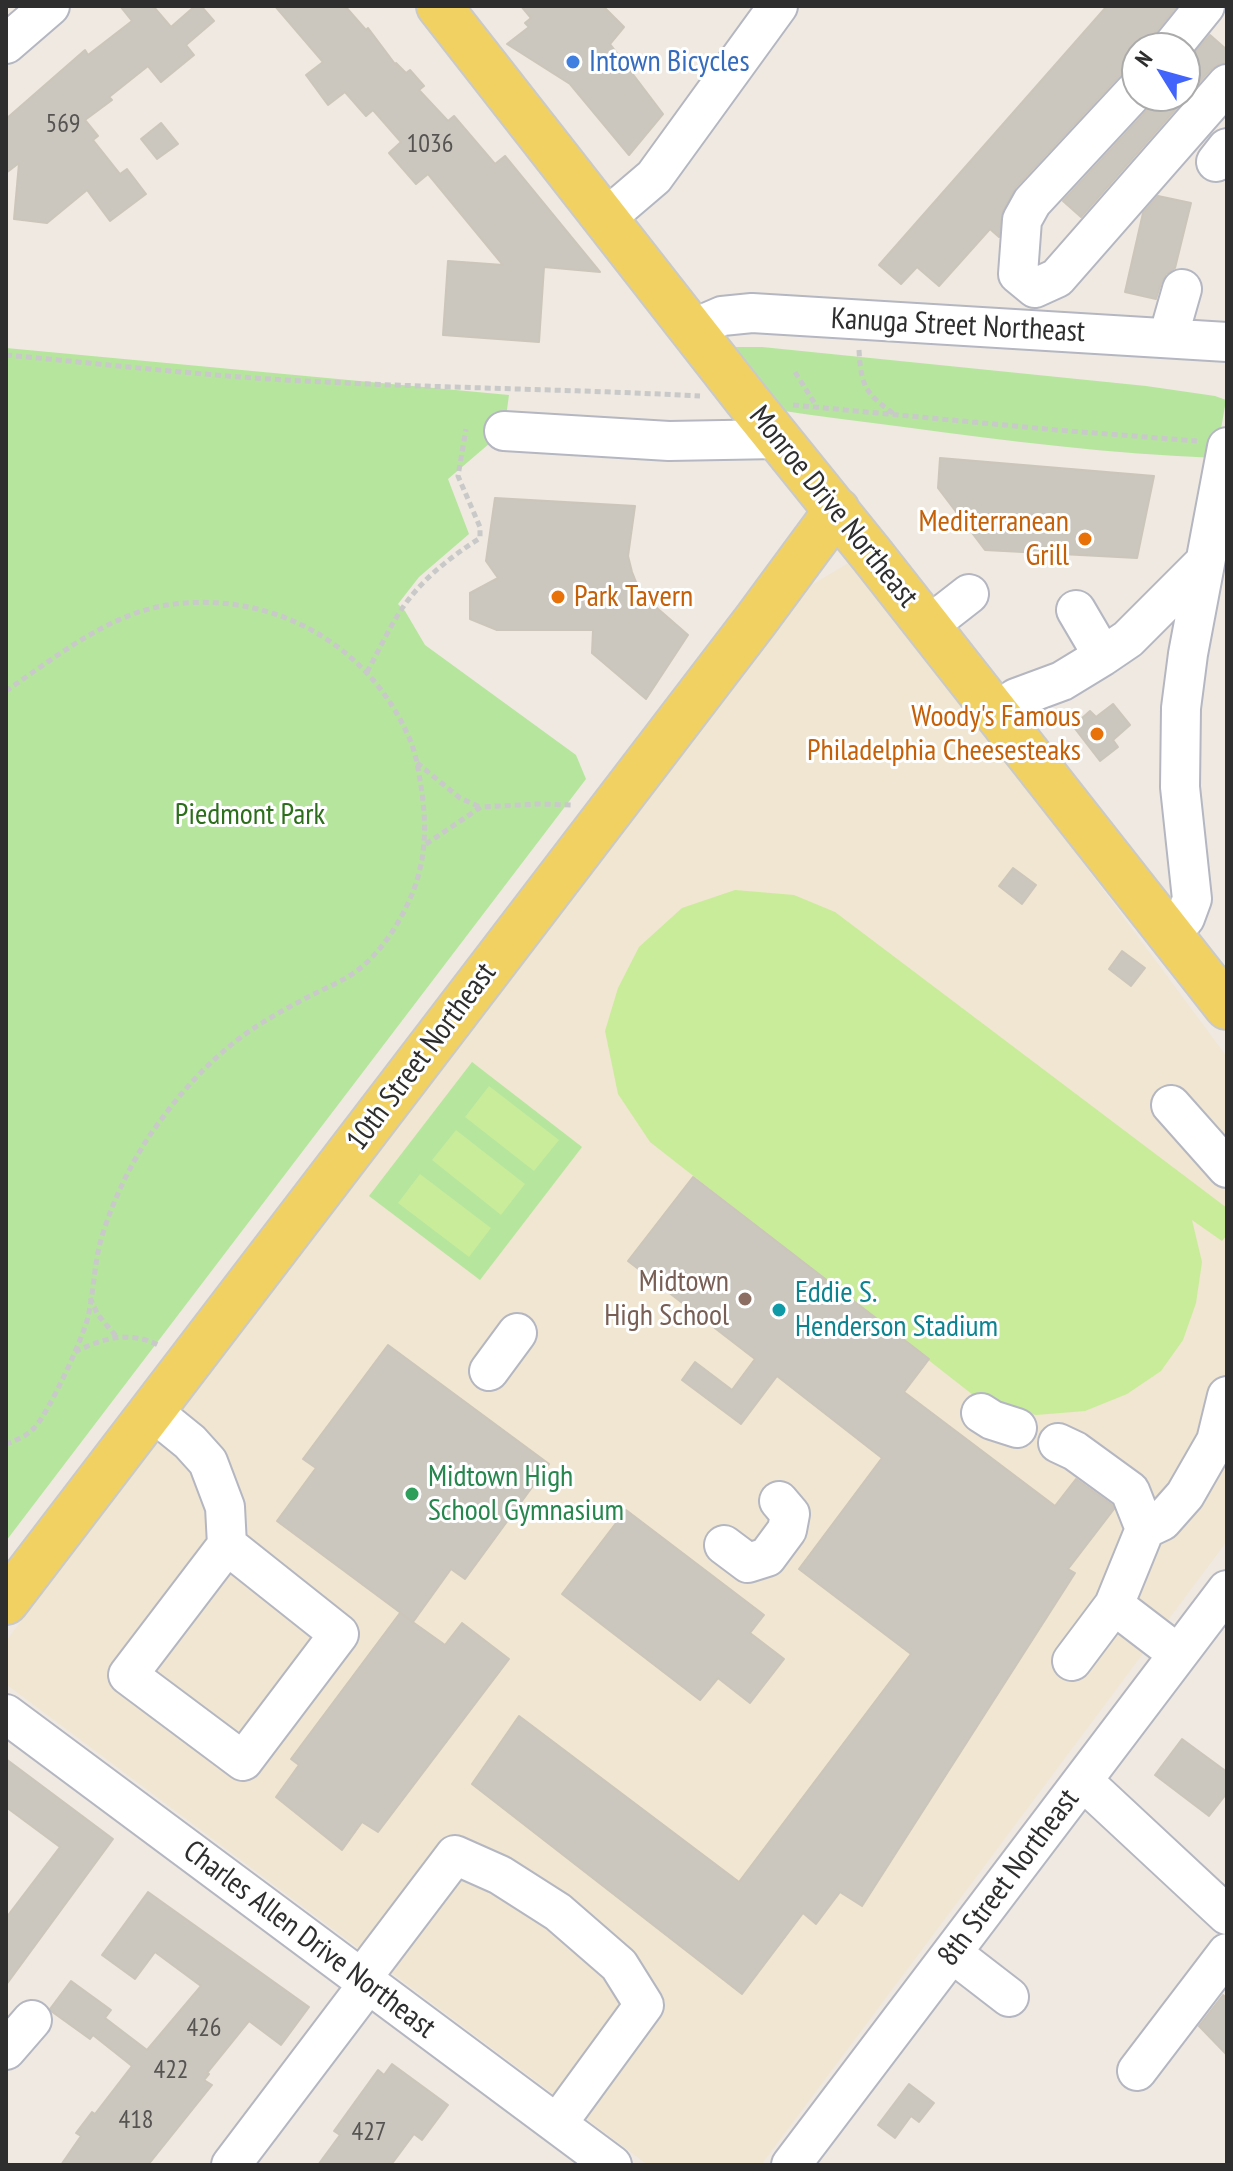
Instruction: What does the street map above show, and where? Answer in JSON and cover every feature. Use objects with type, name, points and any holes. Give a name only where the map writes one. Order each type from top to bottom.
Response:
[{"type":"main road","name":"Monroe Drive Northeast","points":[[439,6],[692,329],[783,422],[837,510],[1227,1007]]},
{"type":"main road","name":"10th Street Northeast","points":[[6,1602],[837,510]]},
{"type":"street","points":[[6,44],[50,6]]},
{"type":"street","points":[[606,218],[654,177],[778,6]]},
{"type":"street","points":[[1184,32],[1205,6]]},
{"type":"street","points":[[1035,288],[1057,278],[1227,84]]},
{"type":"street","points":[[1035,288],[1018,274],[1022,220],[1032,202],[1121,106]]},
{"type":"street","points":[[1034,330],[1035,288]]},
{"type":"street","points":[[1168,338],[1182,289]]},
{"type":"street","name":"Kanuga Street Northeast","points":[[692,329],[722,316],[752,313],[1227,342]]},
{"type":"street","points":[[504,431],[669,441],[783,422]]},
{"type":"street","points":[[1170,933],[1185,918],[1192,899],[1180,787],[1181,708],[1205,562],[1221,508],[1221,450]]},
{"type":"street","points":[[996,713],[1016,698],[1062,681],[1128,639],[1205,562]]},
{"type":"street","points":[[928,626],[969,594]]},
{"type":"street","points":[[1076,610],[1103,656]]},
{"type":"street","points":[[1171,1105],[1227,1168]]},
{"type":"street","points":[[489,1371],[517,1333]]},
{"type":"street","points":[[1145,1529],[1162,1521],[1185,1495],[1216,1441],[1227,1396]]},
{"type":"street","points":[[153,1412],[190,1442],[208,1462],[225,1507],[227,1545],[128,1675],[243,1761],[339,1634],[227,1545]]},
{"type":"street","points":[[981,1413],[1017,1428]]},
{"type":"street","points":[[1058,1443],[1075,1451],[1130,1491],[1145,1529],[1114,1605],[1072,1661]]},
{"type":"street","points":[[724,1545],[748,1563],[767,1557],[787,1530],[790,1514],[779,1501]]},
{"type":"street","name":"8th Street Northeast","points":[[791,2165],[1227,1590]]},
{"type":"street","points":[[1114,1605],[1178,1654]]},
{"type":"street","name":"Charles Allen Drive Northeast","points":[[6,1714],[612,2165]]},
{"type":"street","points":[[1083,1781],[1227,1915]]},
{"type":"street","points":[[231,2165],[455,1855],[500,1875],[558,1912],[619,1965],[644,2005],[557,2124]]},
{"type":"street","points":[[952,1953],[1009,1997]]},
{"type":"street","points":[[1137,2071],[1227,1953]]},
{"type":"street","points":[[6,2050],[32,2020]]},
{"type":"path","points":[[860,344],[864,387],[895,415]]},
{"type":"path","points":[[6,355],[302,381],[704,396]]},
{"type":"path","points":[[795,372],[818,408]]},
{"type":"path","points":[[783,422],[818,408],[1057,430],[1221,450]]},
{"type":"path","points":[[367,672],[392,624],[418,587],[480,538],[480,527],[458,476],[466,429]]},
{"type":"path","points":[[6,691],[96,630],[146,610],[167,605],[215,603],[280,615],[321,636],[350,656],[377,682],[409,736],[417,763],[425,814],[425,844],[417,881],[408,903],[385,941],[357,970],[248,1032],[201,1072],[162,1118],[119,1189],[101,1238],[87,1318],[74,1352],[37,1426],[23,1437],[6,1444]]},
{"type":"path","points":[[417,763],[460,798],[481,807],[538,804],[612,806]]},
{"type":"path","points":[[425,844],[481,807]]},
{"type":"path","points":[[90,1297],[98,1315],[117,1337]]},
{"type":"path","points":[[74,1352],[94,1342],[117,1337],[154,1343],[190,1363]]},
{"type":"shaded area","name":"Midtown High School","points":[[857,558],[1227,1057],[1227,1541],[761,2165],[648,2165],[6,1684],[6,1641],[793,596]]},
{"type":"green space","points":[[721,347],[762,347],[1146,386],[1226,400],[1216,458],[1060,446],[771,409]]},
{"type":"green space","name":"Piedmont Park","points":[[6,348],[509,395],[504,431],[448,479],[469,534],[419,577],[398,604],[425,645],[576,755],[586,779],[6,1541]]},
{"type":"green space","points":[[735,890],[794,895],[835,912],[1227,1208],[1227,1235],[1222,1241],[1192,1220],[1202,1262],[1196,1303],[1183,1340],[1161,1371],[1127,1394],[1085,1411],[1036,1415],[982,1402],[650,1142],[618,1094],[605,1031],[618,988],[639,947],[682,908]]},
{"type":"green space","points":[[472,1062],[582,1147],[480,1280],[369,1196]]},
{"type":"green space","points":[[489,1086],[559,1140],[534,1171],[465,1117]]},
{"type":"green space","points":[[456,1130],[525,1184],[501,1215],[432,1160]]},
{"type":"green space","points":[[420,1174],[491,1228],[469,1257],[398,1203]]},
{"type":"building","points":[[120,6],[153,6],[171,27],[195,6],[201,6],[214,21],[186,45],[194,55],[161,82],[148,66],[85,120],[98,136],[93,140],[120,174],[127,169],[146,194],[110,221],[87,190],[47,223],[14,219],[19,163],[6,173],[6,119],[85,50],[88,55],[132,21]]},
{"type":"building","points":[[275,6],[345,6],[366,30],[368,28],[395,64],[406,73],[410,70],[424,86],[419,90],[448,121],[454,116],[495,164],[505,156],[600,272],[544,267],[539,342],[443,335],[448,261],[503,265],[428,174],[416,184],[389,153],[401,142],[373,110],[366,116],[345,92],[328,105],[306,75],[323,62]]},
{"type":"building","points":[[521,6],[603,6],[624,27],[610,44],[663,114],[629,155],[570,84],[507,44],[529,27],[525,23],[531,18]]},
{"type":"building","points":[[1107,6],[1177,6],[1156,32],[1121,32],[1121,74],[1016,187],[1003,210],[999,237],[990,229],[939,286],[917,267],[901,284],[879,265]]},
{"type":"building","points":[[1210,35],[1227,50],[1227,63],[1219,64],[1201,80],[1201,45]]},
{"type":"building","points":[[1146,112],[1173,112],[1081,217],[1063,201]]},
{"type":"building","points":[[161,123],[178,144],[157,159],[141,139]]},
{"type":"building","points":[[1158,196],[1191,203],[1175,268],[1166,274],[1156,299],[1125,292],[1143,213]]},
{"type":"building","points":[[940,458],[1154,476],[1137,558],[985,550],[938,488]]},
{"type":"building","name":"Park Tavern","points":[[495,498],[635,506],[628,556],[638,587],[649,601],[688,635],[646,699],[592,653],[593,630],[497,630],[470,619],[470,593],[498,578],[486,561]]},
{"type":"building","points":[[1113,704],[1130,725],[1113,740],[1118,747],[1100,761],[1073,726],[1090,711],[1096,717]]},
{"type":"building","points":[[1013,868],[1036,885],[1022,904],[999,886]]},
{"type":"building","points":[[1122,951],[1145,968],[1131,986],[1109,969]]},
{"type":"building","points":[[693,1177],[929,1359],[904,1392],[1055,1506],[1076,1479],[1114,1509],[1068,1569],[1075,1573],[862,1906],[840,1892],[816,1924],[803,1913],[742,1994],[472,1784],[519,1716],[739,1882],[911,1654],[799,1569],[882,1458],[777,1376],[741,1424],[682,1380],[695,1362],[732,1390],[755,1359],[628,1261]]},
{"type":"building","name":"Midtown High School Gymnasium","points":[[388,1345],[549,1464],[465,1579],[451,1569],[413,1622],[277,1521],[316,1468],[303,1459]]},
{"type":"building","points":[[626,1510],[764,1615],[750,1633],[784,1659],[750,1703],[718,1678],[700,1700],[562,1594]]},
{"type":"building","points":[[400,1613],[445,1645],[462,1623],[509,1659],[378,1832],[362,1822],[342,1850],[276,1797],[299,1765],[291,1759]]},
{"type":"building","points":[[1182,1739],[1227,1772],[1227,1793],[1209,1816],[1155,1775]]},
{"type":"building","points":[[6,1759],[113,1839],[6,1985],[6,1918],[60,1847],[6,1807]]},
{"type":"building","points":[[148,1892],[309,2007],[281,2045],[249,2021],[207,2073],[204,2080],[212,2085],[148,2165],[61,2165],[81,2136],[76,2133],[132,2066],[93,2035],[90,2039],[51,2011],[71,1981],[111,2010],[105,2018],[147,2050],[201,1986],[155,1952],[135,1979],[102,1955]]},
{"type":"building","points":[[1223,1995],[1227,1999],[1227,2055],[1199,2026]]},
{"type":"building","points":[[392,2064],[448,2105],[422,2140],[414,2134],[391,2165],[318,2165],[340,2135],[334,2131],[378,2070],[384,2075]]},
{"type":"building","points":[[909,2084],[934,2103],[919,2122],[911,2116],[895,2138],[878,2125]]},
{"type":"place","name":"Intown Bicycles","points":[[573,62]]},
{"type":"place","name":"Mediterranean Grill","points":[[1085,539]]},
{"type":"place","name":"Park Tavern","points":[[558,597]]},
{"type":"place","name":"Woody's Famous Philadelphia Cheesesteaks","points":[[1097,734]]},
{"type":"place","name":"Midtown High School","points":[[745,1299]]},
{"type":"place","name":"Eddie S. Henderson Stadium","points":[[779,1310]]},
{"type":"place","name":"Midtown High School Gymnasium","points":[[412,1494]]}]
